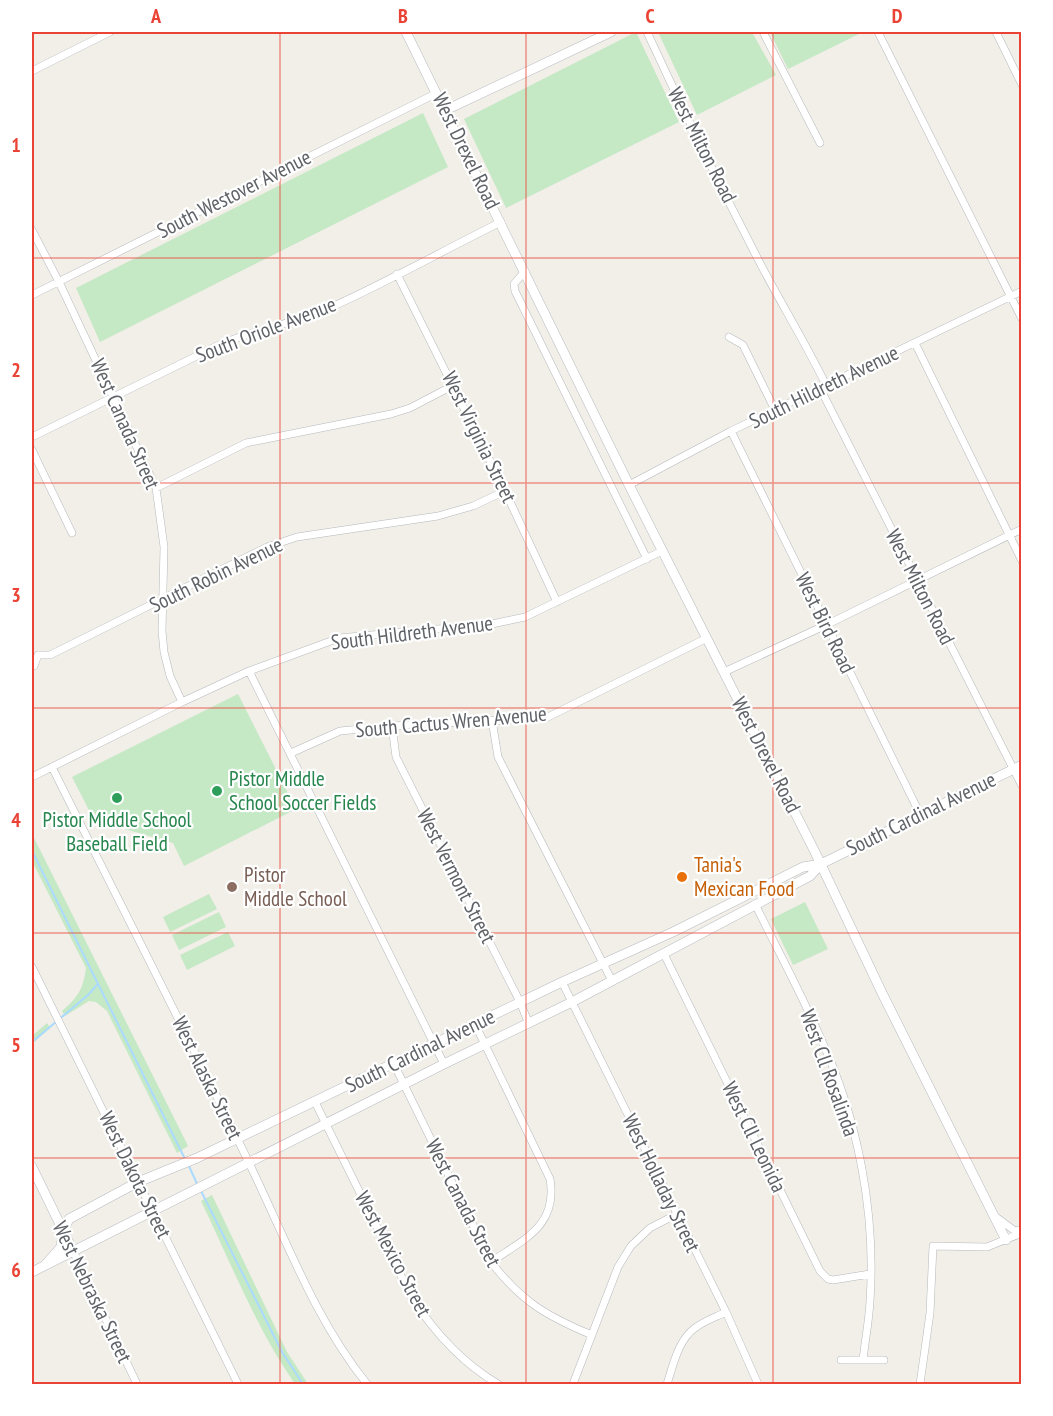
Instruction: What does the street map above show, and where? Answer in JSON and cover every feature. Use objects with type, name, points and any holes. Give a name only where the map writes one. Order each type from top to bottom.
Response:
[{"type":"main road","name":"West Drexel Road","points":[[406,32],[1006,1240]]},
{"type":"main road","points":[[446,110],[611,32]]},
{"type":"main road","name":"South Cardinal Avenue","points":[[45,1265],[61,1247],[63,1231],[69,1219],[138,1182],[197,1158],[562,982],[673,932],[799,868],[821,864],[1018,767]]},
{"type":"main road","name":"South Cardinal Avenue","points":[[32,1272],[572,1002],[810,876],[821,864]]},
{"type":"main road","name":"West Nebraska Street","points":[[32,1167],[73,1251]]},
{"type":"street","points":[[32,71],[110,32]]},
{"type":"street","name":"West Milton Road","points":[[647,32],[762,265],[802,337],[823,386],[917,581],[1018,767],[1022,786]]},
{"type":"street","points":[[762,32],[820,143]]},
{"type":"street","points":[[878,32],[1022,319]]},
{"type":"street","points":[[996,32],[1022,85]]},
{"type":"street","name":"South Westover Avenue","points":[[32,295],[436,93]]},
{"type":"street","name":"South Oriole Avenue","points":[[32,437],[220,344],[246,333],[292,322],[325,310],[501,222]]},
{"type":"street","name":"West Canada Street","points":[[32,230],[59,282],[156,488],[164,547],[162,631],[166,664],[182,702]]},
{"type":"street","points":[[525,271],[514,284],[515,291],[647,559]]},
{"type":"street","name":"West Virginia Street","points":[[397,274],[454,385],[557,602]]},
{"type":"street","name":"South Hildreth Avenue","points":[[629,485],[731,431],[1022,291]]},
{"type":"street","points":[[729,337],[743,345],[775,410]]},
{"type":"street","points":[[915,343],[1022,561]]},
{"type":"street","points":[[156,488],[246,443],[391,414],[410,408],[454,385]]},
{"type":"street","name":"West Bird Road","points":[[731,431],[920,814]]},
{"type":"street","points":[[32,450],[72,533]]},
{"type":"street","name":"South Robin Avenue","points":[[38,655],[50,655],[267,547],[297,537],[438,516],[473,506],[505,490]]},
{"type":"street","points":[[724,672],[1022,529]]},
{"type":"street","name":"South Hildreth Avenue","points":[[32,777],[249,671],[339,638],[492,624],[525,616],[662,551]]},
{"type":"street","name":"South Cactus Wren Avenue","points":[[291,753],[340,731],[546,718],[706,638]]},
{"type":"street","points":[[32,650],[38,655],[34,666]]},
{"type":"street","points":[[249,671],[444,1064]]},
{"type":"street","points":[[492,720],[498,757],[612,981]]},
{"type":"street","name":"West Vermont Street","points":[[392,726],[396,757],[529,1024]]},
{"type":"street","name":"West Alaska Street","points":[[52,767],[249,1163],[321,1315],[348,1360],[367,1384]]},
{"type":"street","name":"West Cll Rosalinda","points":[[754,904],[822,1040],[848,1110],[863,1183],[868,1221],[870,1301],[863,1360]]},
{"type":"street","name":"West Cll Leonida","points":[[664,954],[820,1271],[828,1279],[833,1280],[870,1274]]},
{"type":"street","name":"West Dakota Street","points":[[32,967],[238,1384]]},
{"type":"street","name":"West Holladay Street","points":[[562,982],[726,1312],[758,1384]]},
{"type":"street","points":[[475,1024],[550,1179],[553,1196],[549,1212],[540,1226],[491,1262]]},
{"type":"street","name":"West Canada Street","points":[[394,1064],[478,1240],[491,1262],[526,1301],[555,1319],[592,1335]]},
{"type":"street","name":"West Mexico Street","points":[[315,1102],[416,1305],[430,1324],[461,1357],[498,1384]]},
{"type":"street","points":[[992,1213],[1009,1228],[1022,1232]]},
{"type":"street","points":[[573,1384],[618,1267],[631,1246],[650,1228],[677,1215]]},
{"type":"street","points":[[921,1384],[930,1313],[933,1246],[987,1247],[1022,1232]]},
{"type":"street","name":"West Nebraska Street","points":[[73,1251],[137,1384]]},
{"type":"street","points":[[667,1384],[681,1345],[687,1336],[695,1328],[726,1312]]},
{"type":"street","points":[[841,1360],[884,1360]]},
{"type":"green space","points":[[636,32],[679,122],[506,208],[464,119]]},
{"type":"green space","points":[[658,32],[752,32],[776,75],[697,115]]},
{"type":"green space","points":[[770,32],[863,32],[788,69]]},
{"type":"green space","points":[[423,113],[448,167],[100,342],[76,288]]},
{"type":"green space","name":"Pistor Middle School Soccer Fields","points":[[238,694],[296,809],[184,866],[173,843],[94,820],[72,777]]},
{"type":"green space","points":[[32,834],[188,1146],[177,1153],[107,1011],[96,1002],[89,1001],[65,1016],[62,1011],[79,992],[86,968],[32,861]]},
{"type":"green space","points":[[209,894],[217,909],[170,932],[163,917]]},
{"type":"green space","points":[[805,902],[828,949],[793,965],[771,919]]},
{"type":"green space","points":[[219,912],[226,927],[179,950],[172,935]]},
{"type":"green space","points":[[228,932],[235,946],[187,970],[180,955]]},
{"type":"green space","points":[[47,1023],[50,1028],[32,1044],[32,1036]]},
{"type":"green space","points":[[212,1195],[287,1352],[308,1384],[295,1384],[256,1318],[201,1201]]},
{"type":"waterway","points":[[32,851],[185,1159]]},
{"type":"waterway","points":[[32,1042],[97,985]]},
{"type":"waterway","points":[[188,1164],[198,1186]]},
{"type":"waterway","points":[[201,1191],[282,1352],[303,1384]]},
{"type":"place","name":"Pistor Middle School Soccer Fields","points":[[217,791]]},
{"type":"place","name":"Pistor Middle School Baseball Field","points":[[117,798]]},
{"type":"place","name":"Tania's Mexican Food","points":[[682,877]]},
{"type":"place","name":"Pistor Middle School","points":[[232,887]]}]
